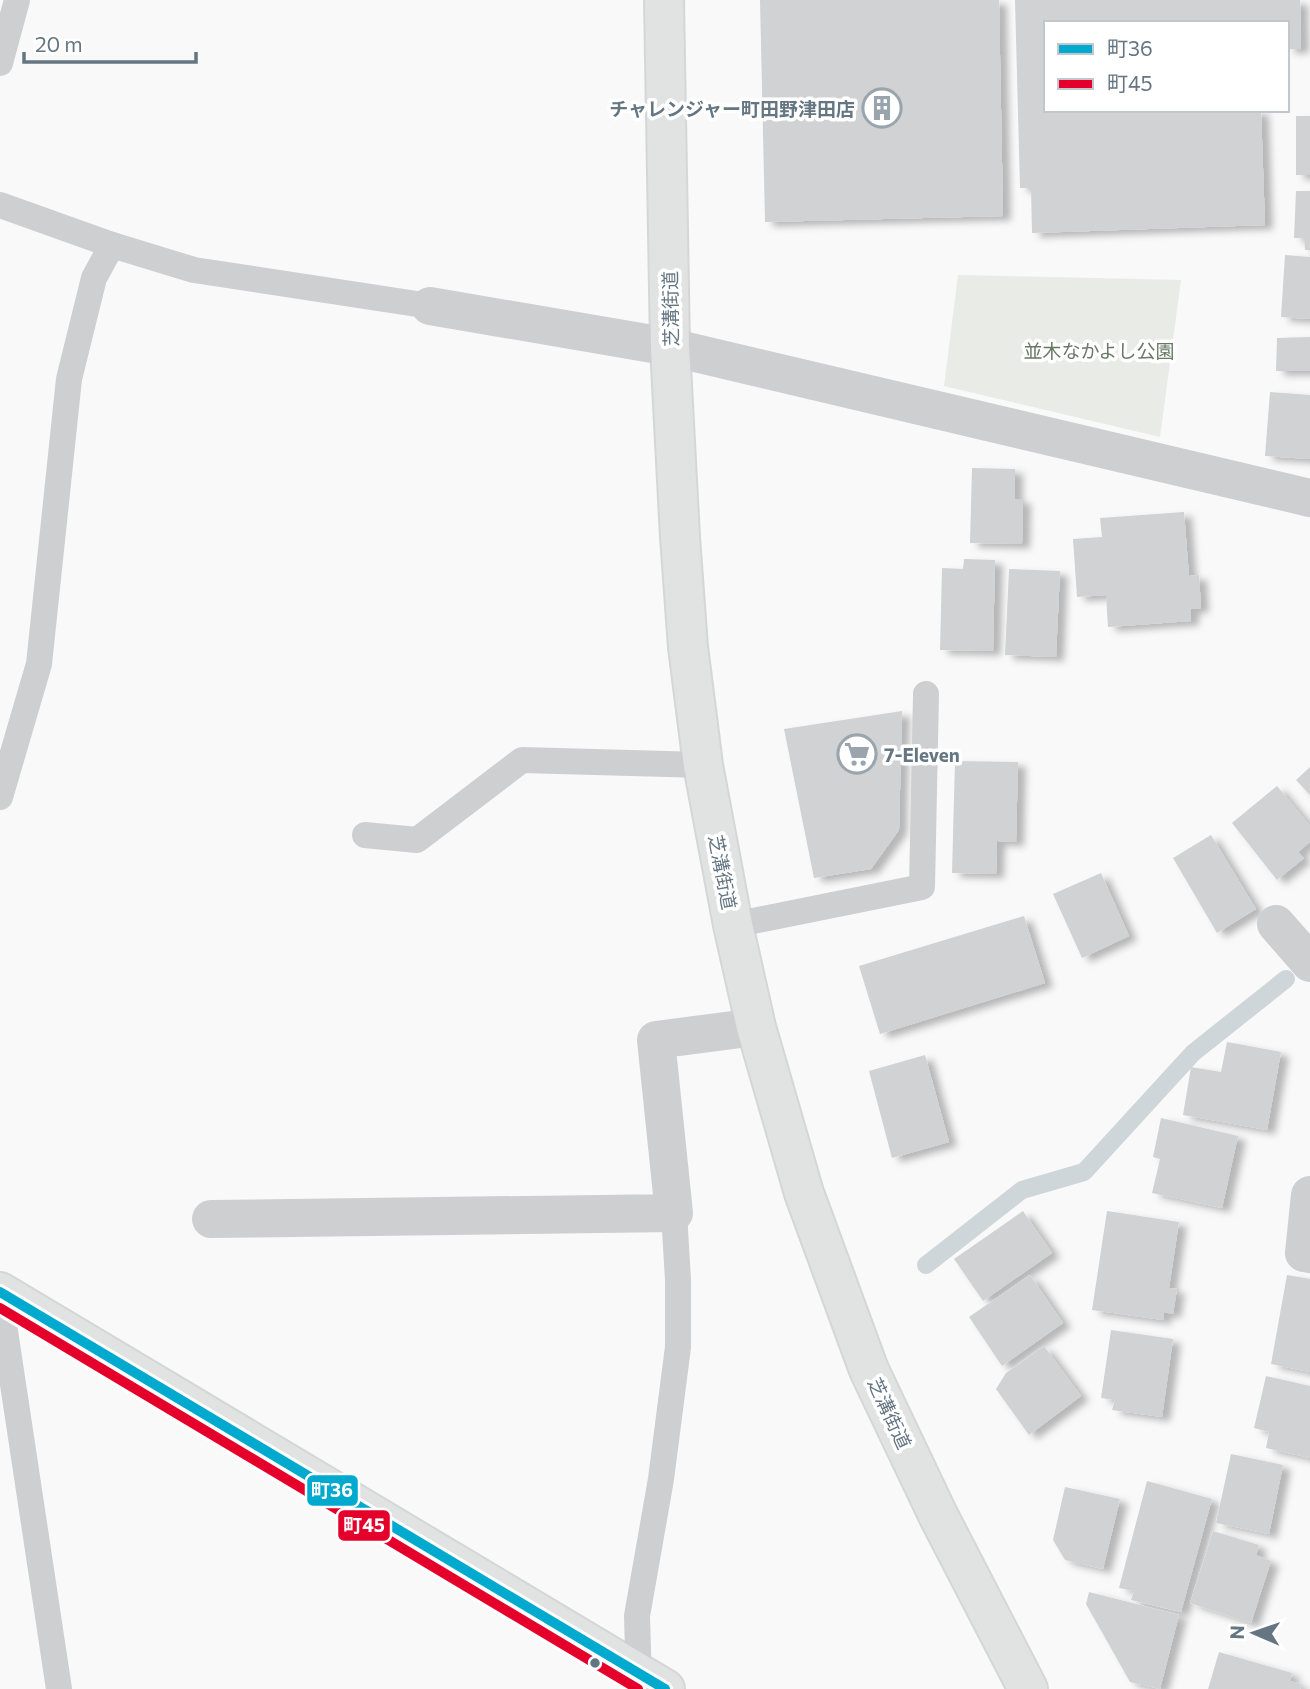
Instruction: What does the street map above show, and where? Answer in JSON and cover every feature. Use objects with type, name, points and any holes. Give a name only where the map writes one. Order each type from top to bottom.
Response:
[{"type":"main road","name":"芝溝街道","points":[[664,0],[670,346],[688,647],[703,765],[733,925],[755,1027],[804,1193],[869,1370],[938,1515],[1028,1689]]},
{"type":"main road","points":[[0,1292],[648,1684]]},
{"type":"street","points":[[430,306],[670,346],[1310,498]]},
{"type":"street","points":[[1276,924],[1310,963]]},
{"type":"street","points":[[211,1219],[674,1213],[656,1040],[755,1027]]},
{"type":"street","points":[[1310,1195],[1304,1253],[1310,1254]]},
{"type":"lane","points":[[0,63],[17,0]]},
{"type":"lane","points":[[0,205],[194,270],[430,306]]},
{"type":"lane","points":[[0,797],[39,664],[69,379],[94,278],[113,245]]},
{"type":"lane","points":[[733,925],[922,887],[926,694]]},
{"type":"lane","points":[[365,835],[417,840],[522,760],[703,765]]},
{"type":"lane","points":[[648,1684],[637,1616],[661,1479],[678,1348],[674,1213]]},
{"type":"lane","points":[[0,1298],[59,1689]]},
{"type":"green space","name":"並木なかよし公園","points":[[958,275],[1181,280],[1160,437],[944,386]]},
{"type":"building","name":"チャレンジャー町田野津田店","points":[[760,0],[999,0],[1003,216],[765,222]]},
{"type":"building","points":[[1015,0],[1300,0],[1301,49],[1289,49],[1289,21],[1044,21],[1044,112],[1261,112],[1265,225],[1032,233],[1031,188],[1020,188]]},
{"type":"building","points":[[1296,116],[1310,116],[1310,175],[1296,175]]},
{"type":"building","points":[[1296,191],[1310,191],[1310,250],[1305,250],[1304,238],[1294,238]]},
{"type":"building","points":[[1285,255],[1310,257],[1310,319],[1281,317]]},
{"type":"building","points":[[1310,337],[1310,371],[1276,371],[1277,338]]},
{"type":"building","points":[[1270,392],[1310,395],[1310,459],[1265,456]]},
{"type":"building","points":[[972,468],[1015,469],[1015,499],[1023,499],[1022,544],[970,543]]},
{"type":"building","points":[[1184,512],[1189,576],[1199,575],[1201,608],[1191,609],[1191,621],[1108,627],[1106,595],[1077,597],[1073,539],[1102,537],[1100,518]]},
{"type":"building","points":[[964,559],[995,560],[993,651],[940,650],[942,568],[963,569]]},
{"type":"building","points":[[1009,569],[1060,571],[1056,657],[1005,655]]},
{"type":"building","points":[[902,711],[899,830],[871,869],[814,878],[784,729]]},
{"type":"building","points":[[955,761],[1018,762],[1016,842],[997,841],[996,874],[952,873]]},
{"type":"building","points":[[1310,767],[1310,795],[1296,780]]},
{"type":"building","points":[[1277,786],[1310,826],[1310,842],[1298,852],[1304,858],[1277,880],[1232,823]]},
{"type":"building","points":[[1211,835],[1256,909],[1217,933],[1173,858]]},
{"type":"building","points":[[1101,873],[1129,936],[1082,958],[1053,894]]},
{"type":"building","points":[[1024,916],[1045,983],[880,1034],[859,966]]},
{"type":"building","points":[[1227,1042],[1281,1052],[1267,1130],[1183,1115],[1191,1067],[1221,1072]]},
{"type":"building","points":[[925,1055],[949,1142],[892,1158],[869,1071]]},
{"type":"building","points":[[1161,1118],[1238,1136],[1222,1208],[1152,1193],[1160,1159],[1153,1157]]},
{"type":"building","points":[[1023,1211],[1052,1253],[983,1301],[954,1259]]},
{"type":"building","points":[[1107,1211],[1179,1222],[1169,1288],[1177,1289],[1173,1314],[1164,1312],[1163,1320],[1092,1310]]},
{"type":"building","points":[[1030,1275],[1063,1323],[1002,1366],[969,1317]]},
{"type":"building","points":[[1287,1275],[1310,1279],[1310,1372],[1271,1364]]},
{"type":"building","points":[[1111,1330],[1173,1339],[1162,1417],[1112,1410],[1115,1400],[1101,1398]]},
{"type":"building","points":[[1044,1346],[1081,1396],[1029,1435],[996,1389],[1006,1373]]},
{"type":"building","points":[[1266,1376],[1310,1386],[1310,1458],[1266,1448],[1269,1432],[1254,1428]]},
{"type":"building","points":[[1231,1454],[1283,1465],[1269,1534],[1216,1523]]},
{"type":"building","points":[[1147,1481],[1212,1499],[1181,1612],[1131,1600],[1134,1591],[1119,1588]]},
{"type":"building","points":[[1065,1487],[1120,1499],[1103,1569],[1065,1560],[1053,1540]]},
{"type":"building","points":[[1213,1531],[1259,1545],[1256,1555],[1271,1561],[1251,1623],[1190,1603]]},
{"type":"building","points":[[1089,1592],[1179,1615],[1160,1689],[1130,1682],[1086,1604]]},
{"type":"building","points":[[1219,1652],[1292,1673],[1290,1681],[1301,1684],[1300,1689],[1208,1689]]},
{"type":"waterway","points":[[926,1265],[1022,1190],[1084,1172],[1193,1053],[1286,979]]},
{"type":"transit line","name":"町36","points":[[0,1292],[665,1689]]},
{"type":"transit line","name":"町45","points":[[0,1308],[638,1689]]},
{"type":"place","name":"チャレンジャー町田野津田店","points":[[882,108]]},
{"type":"place","name":"7-Eleven","points":[[857,754]]}]
